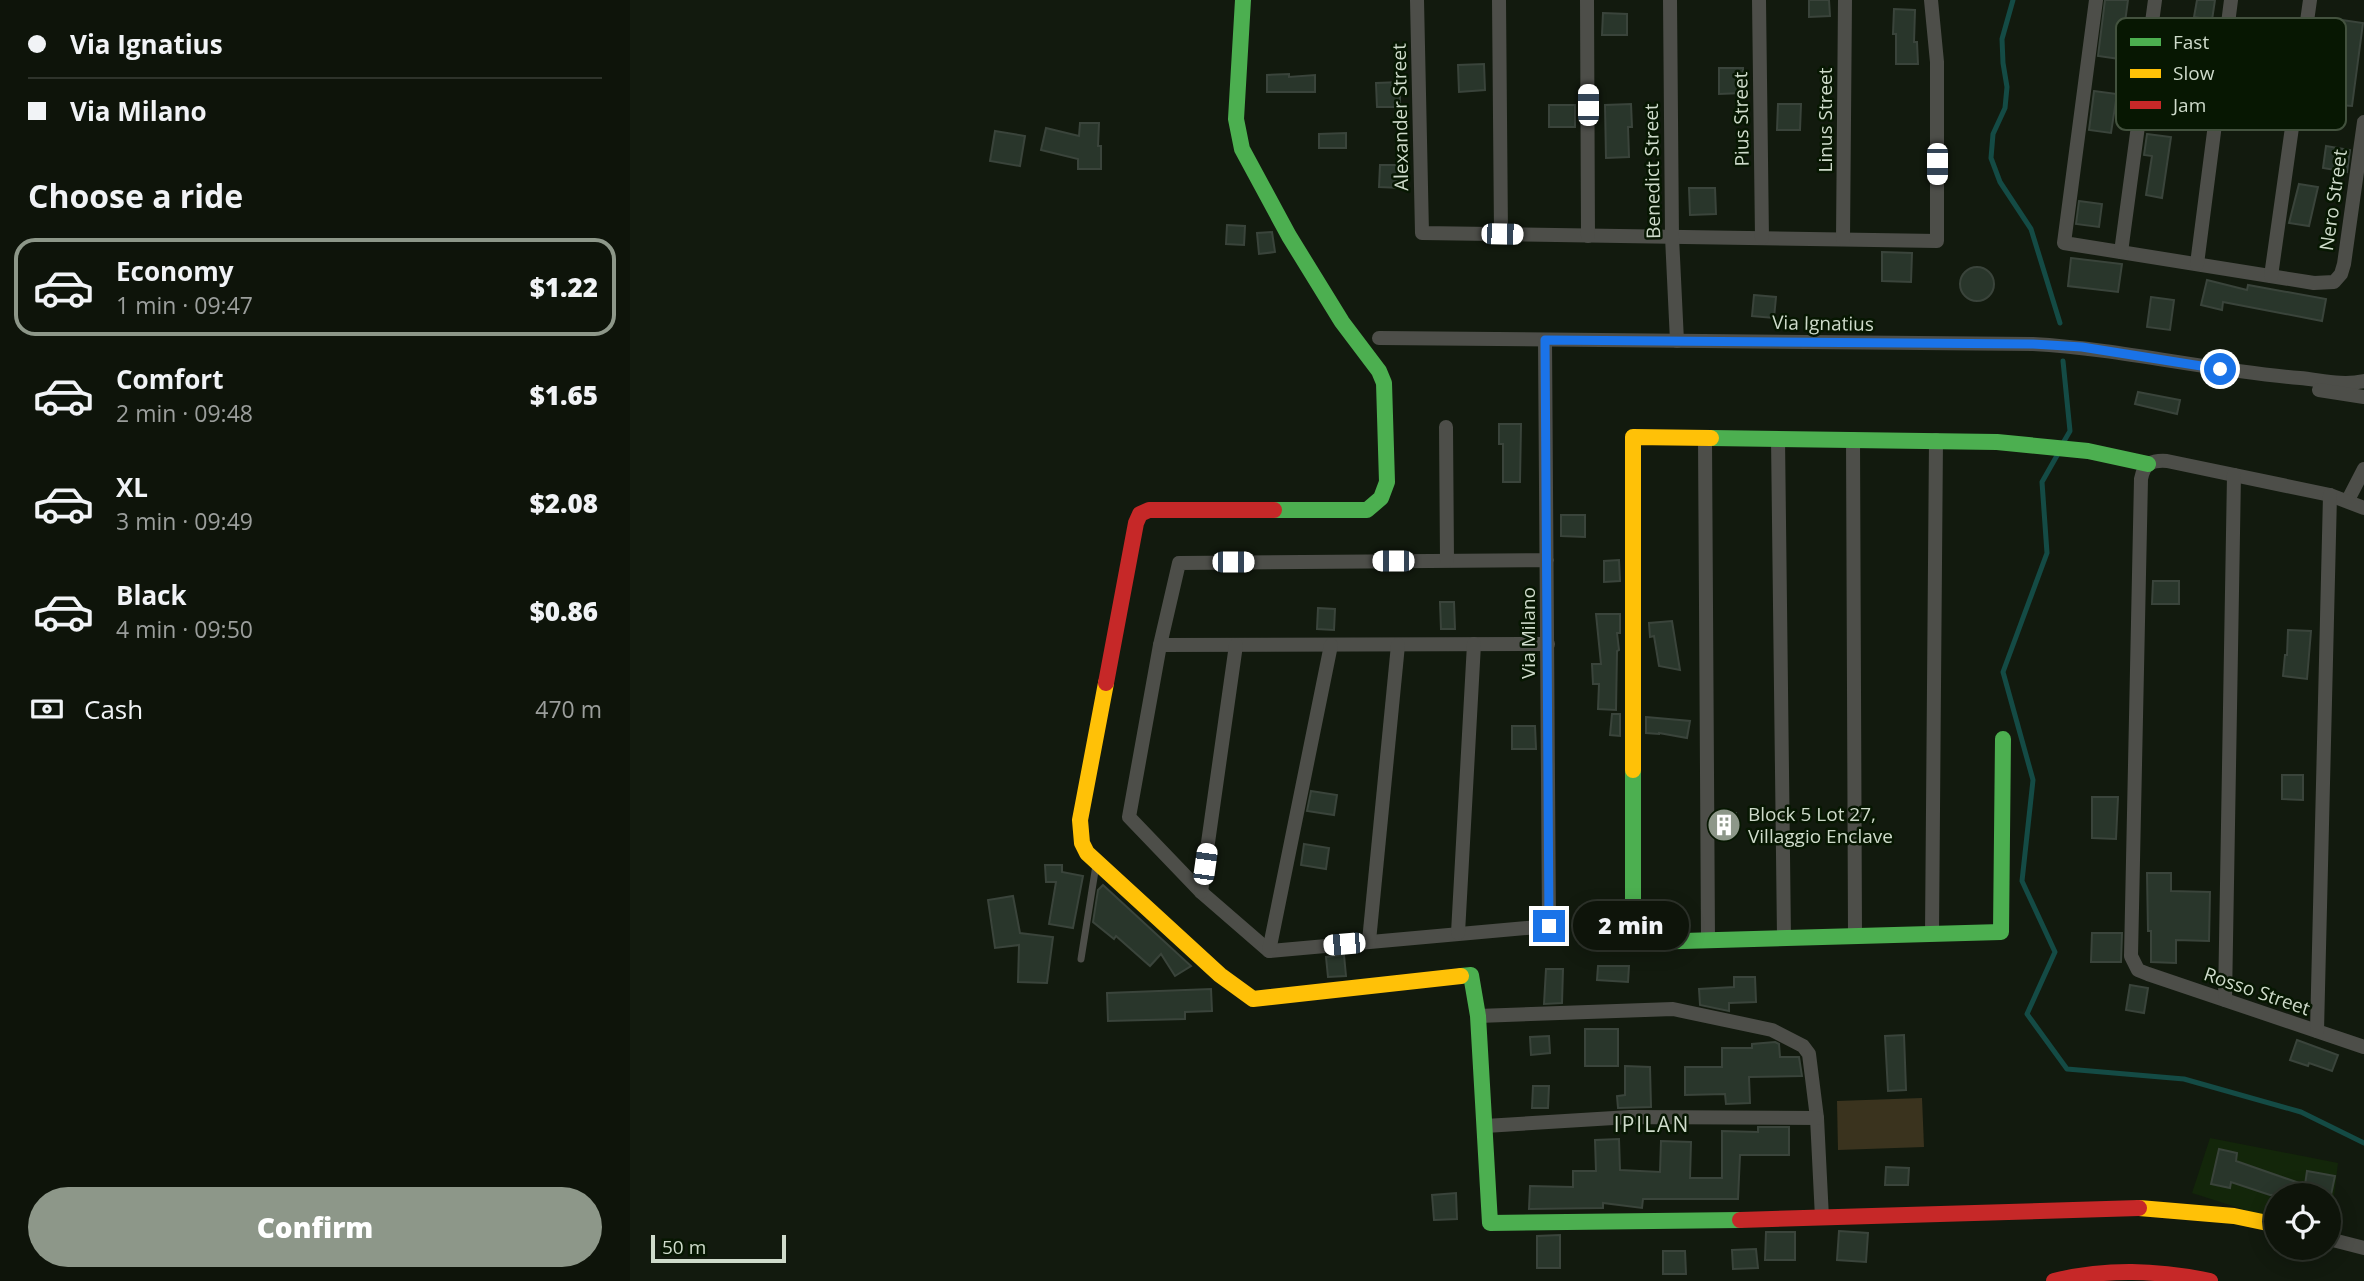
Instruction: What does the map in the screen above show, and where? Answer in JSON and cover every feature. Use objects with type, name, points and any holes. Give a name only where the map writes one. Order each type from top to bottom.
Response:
[{"type":"street","points":[[1243,0],[1236,118],[1242,149],[1284,228],[1336,312],[1379,371],[1384,383],[1387,482],[1385,494],[1379,503],[1367,509],[1149,510],[1140,514],[1136,523],[1080,820],[1082,844],[1087,853],[1220,975],[1253,999],[1471,975],[1478,1016],[1490,1223],[1822,1219],[2160,1207],[2264,1222]]},
{"type":"street","name":"Alexander Street","points":[[1417,0],[1422,233],[1502,234]]},
{"type":"street","points":[[1499,0],[1502,234],[1937,241],[1937,62],[1931,0]]},
{"type":"street","points":[[1587,0],[1588,236]]},
{"type":"street","name":"Benedict Street","points":[[1670,0],[1672,237],[1677,341]]},
{"type":"street","name":"Pius Street","points":[[1759,0],[1762,238]]},
{"type":"street","name":"Linus Street","points":[[1843,239],[1845,0]]},
{"type":"street","points":[[2096,0],[2064,243],[2271,276],[2292,130]]},
{"type":"street","points":[[2153,18],[2155,0]]},
{"type":"street","points":[[2229,18],[2231,0]]},
{"type":"street","points":[[2307,18],[2310,0]]},
{"type":"street","name":"Nero Street","points":[[2271,276],[2314,283],[2334,282],[2341,274],[2364,122]]},
{"type":"street","points":[[2121,252],[2137,130]]},
{"type":"street","points":[[2197,264],[2214,130]]},
{"type":"street","name":"Via Ignatius","points":[[1379,338],[2033,344],[2082,347],[2333,383],[2364,381]]},
{"type":"street","name":"Via Milano","points":[[1458,933],[1549,926],[1545,340]]},
{"type":"street","name":"Via Ignatius","points":[[2263,375],[2309,388],[2364,397]]},
{"type":"street","points":[[1446,427],[1447,560]]},
{"type":"street","points":[[2003,739],[2001,932],[1647,942],[1633,930],[1633,437],[1936,440],[2045,444],[2110,453],[2148,464],[2155,460],[2167,461],[2330,495],[2364,508]]},
{"type":"street","points":[[1705,438],[1708,940]]},
{"type":"street","points":[[1778,438],[1784,938]]},
{"type":"street","points":[[1853,439],[1855,936]]},
{"type":"street","points":[[1932,933],[1936,440]]},
{"type":"street","name":"Rosso Street","points":[[2148,464],[2141,479],[2131,942],[2133,963],[2138,970],[2364,1047]]},
{"type":"street","points":[[2348,500],[2364,469]]},
{"type":"street","points":[[2225,1000],[2234,475]]},
{"type":"street","points":[[2317,1031],[2330,495]]},
{"type":"street","points":[[1474,644],[1458,933],[1269,951],[1201,892],[1129,817],[1160,645],[1179,563],[1547,559]]},
{"type":"street","points":[[1160,645],[1548,644]]},
{"type":"street","points":[[1201,892],[1236,645]]},
{"type":"street","points":[[1269,951],[1331,645]]},
{"type":"street","points":[[1369,941],[1398,645]]},
{"type":"street","points":[[1478,1016],[1673,1009],[1772,1030],[1803,1046],[1809,1054],[1817,1118],[1822,1219]]},
{"type":"street","points":[[1485,1126],[1630,1116],[1817,1118]]},
{"type":"street","points":[[2341,1242],[2364,1248]]},
{"type":"street","points":[[2054,1281],[2098,1271],[2133,1270],[2210,1281]]},
{"type":"lane","points":[[1081,959],[1096,861]]},
{"type":"shaded area","points":[[1922,1098],[1924,1147],[1838,1150],[1837,1101]]},
{"type":"shaded area","points":[[2210,1138],[2338,1163],[2336,1183],[2264,1183],[2264,1216],[2192,1193]]},
{"type":"building","points":[[1809,0],[1829,0],[1830,16],[1809,17]]},
{"type":"building","points":[[2105,0],[2128,0],[2126,18],[2116,18],[2116,58],[2098,56]]},
{"type":"building","points":[[2197,0],[2215,0],[2212,18],[2194,17]]},
{"type":"building","points":[[1894,9],[1915,10],[1914,42],[1917,42],[1918,64],[1896,64]]},
{"type":"building","points":[[1603,13],[1627,14],[1627,35],[1602,35]]},
{"type":"building","points":[[2346,21],[2363,23],[2352,106],[2346,106]]},
{"type":"building","points":[[1484,64],[1485,90],[1459,92],[1458,65]]},
{"type":"building","points":[[1719,68],[1743,68],[1743,93],[1719,94]]},
{"type":"building","points":[[1289,74],[1289,77],[1315,75],[1315,92],[1267,92],[1267,75]]},
{"type":"building","points":[[1400,82],[1400,107],[1377,107],[1376,83]]},
{"type":"building","points":[[2094,91],[2116,94],[2111,133],[2089,130]]},
{"type":"building","points":[[1631,104],[1632,127],[1628,127],[1629,157],[1606,158],[1605,105]]},
{"type":"building","points":[[1778,104],[1801,104],[1800,130],[1777,130]]},
{"type":"building","points":[[1549,105],[1575,105],[1575,127],[1549,127]]},
{"type":"building","points":[[1080,123],[1099,123],[1101,169],[1078,169],[1078,159],[1041,150],[1046,128],[1079,136]]},
{"type":"building","points":[[995,131],[1025,136],[1020,166],[990,161]]},
{"type":"building","points":[[1346,133],[1346,148],[1319,148],[1319,134]]},
{"type":"building","points":[[2147,134],[2171,137],[2162,198],[2146,195],[2152,156],[2144,155]]},
{"type":"building","points":[[2326,146],[2350,150],[2347,172],[2323,168]]},
{"type":"building","points":[[1380,165],[1402,165],[1401,188],[1379,187]]},
{"type":"building","points":[[2299,184],[2318,187],[2309,226],[2289,223]]},
{"type":"building","points":[[1689,188],[1715,188],[1716,214],[1690,215]]},
{"type":"building","points":[[2079,201],[2102,204],[2099,227],[2076,224]]},
{"type":"building","points":[[1227,225],[1245,226],[1244,245],[1226,244]]},
{"type":"building","points":[[1272,232],[1275,252],[1259,254],[1257,233]]},
{"type":"building","points":[[1882,252],[1912,253],[1911,282],[1882,281]]},
{"type":"building","points":[[2071,258],[2122,264],[2118,292],[2068,286]]},
{"type":"building","points":[[1977,267],[1989,272],[1994,284],[1989,296],[1977,301],[1965,296],[1960,284],[1965,272]]},
{"type":"building","points":[[2207,280],[2247,290],[2248,285],[2326,299],[2322,321],[2223,302],[2222,310],[2201,305]]},
{"type":"building","points":[[1754,295],[1776,297],[1774,318],[1752,316]]},
{"type":"building","points":[[2151,297],[2174,300],[2170,330],[2147,327]]},
{"type":"building","points":[[2138,392],[2180,400],[2177,414],[2135,404]]},
{"type":"building","points":[[1499,424],[1521,424],[1520,482],[1503,482],[1503,444],[1499,444]]},
{"type":"building","points":[[1561,515],[1585,515],[1585,537],[1561,536]]},
{"type":"building","points":[[1619,560],[1620,581],[1604,582],[1604,561]]},
{"type":"building","points":[[2153,581],[2179,581],[2179,604],[2152,604]]},
{"type":"building","points":[[1440,602],[1454,602],[1455,629],[1441,629]]},
{"type":"building","points":[[1318,608],[1335,609],[1334,630],[1317,629]]},
{"type":"building","points":[[1596,614],[1620,614],[1620,633],[1617,633],[1619,650],[1616,710],[1598,709],[1599,684],[1593,684],[1592,664],[1601,664]]},
{"type":"building","points":[[1672,621],[1680,670],[1659,666],[1654,636],[1650,637],[1649,623]]},
{"type":"building","points":[[2288,630],[2311,631],[2307,679],[2283,676]]},
{"type":"building","points":[[1612,714],[1620,714],[1620,736],[1610,735]]},
{"type":"building","points":[[1646,717],[1690,721],[1687,738],[1646,733]]},
{"type":"building","points":[[1512,726],[1535,726],[1536,749],[1512,749]]},
{"type":"building","points":[[2282,775],[2303,775],[2303,800],[2282,799]]},
{"type":"building","points":[[1311,791],[1337,795],[1334,815],[1307,811]]},
{"type":"building","points":[[2092,797],[2118,797],[2116,839],[2092,838]]},
{"type":"building","name":"Block 5 Lot 27, Villaggio Enclave","points":[[1736,813],[1737,834],[1717,836],[1717,815]]},
{"type":"building","points":[[1304,844],[1329,848],[1326,869],[1301,865]]},
{"type":"building","points":[[1045,865],[1062,865],[1062,872],[1083,876],[1073,928],[1049,924],[1056,882],[1046,882]]},
{"type":"building","points":[[2147,873],[2171,873],[2171,891],[2210,892],[2209,941],[2176,940],[2176,963],[2151,962]]},
{"type":"building","points":[[1103,885],[1191,966],[1175,976],[1161,954],[1150,966],[1116,936],[1114,939],[1093,922],[1098,890]]},
{"type":"building","points":[[1013,896],[1020,933],[1053,937],[1047,983],[1018,982],[1019,945],[995,948],[988,900]]},
{"type":"building","points":[[2092,933],[2122,933],[2121,962],[2091,962]]},
{"type":"building","points":[[1344,955],[1346,976],[1328,977],[1326,957]]},
{"type":"building","points":[[1598,966],[1629,966],[1628,982],[1597,980]]},
{"type":"building","points":[[1546,969],[1563,969],[1562,1003],[1544,1004]]},
{"type":"building","points":[[1734,977],[1755,977],[1756,1002],[1729,1003],[1729,1011],[1700,1005],[1699,989],[1734,987]]},
{"type":"building","points":[[2130,985],[2148,988],[2144,1013],[2126,1010]]},
{"type":"building","points":[[1211,989],[1212,1011],[1185,1012],[1185,1019],[1108,1021],[1107,993]]},
{"type":"building","points":[[1585,1029],[1618,1029],[1618,1066],[1585,1066]]},
{"type":"building","points":[[1904,1035],[1906,1090],[1888,1091],[1885,1036]]},
{"type":"building","points":[[1549,1036],[1550,1053],[1531,1055],[1530,1037]]},
{"type":"building","points":[[2297,1040],[2338,1055],[2332,1071],[2290,1060]]},
{"type":"building","points":[[1752,1044],[1779,1044],[1780,1057],[1799,1057],[1802,1076],[1749,1077],[1750,1103],[1726,1104],[1725,1094],[1685,1095],[1685,1067],[1722,1067],[1722,1048],[1752,1048]]},
{"type":"building","points":[[1625,1066],[1650,1067],[1651,1107],[1618,1108],[1617,1096],[1625,1095]]},
{"type":"building","points":[[1533,1086],[1549,1086],[1548,1108],[1532,1108]]},
{"type":"building","points":[[1758,1127],[1789,1127],[1789,1155],[1740,1155],[1738,1199],[1643,1199],[1642,1208],[1603,1203],[1603,1208],[1529,1209],[1530,1186],[1573,1187],[1573,1171],[1596,1171],[1595,1140],[1619,1139],[1620,1170],[1660,1172],[1661,1141],[1691,1142],[1690,1178],[1722,1178],[1722,1131],[1758,1132]]},
{"type":"building","points":[[2219,1149],[2237,1153],[2236,1161],[2299,1183],[2264,1183],[2264,1193],[2231,1182],[2230,1188],[2211,1184]]},
{"type":"building","points":[[1886,1167],[1909,1168],[1908,1185],[1885,1185]]},
{"type":"building","points":[[2307,1171],[2335,1176],[2334,1183],[2305,1183]]},
{"type":"building","points":[[1456,1193],[1457,1219],[1434,1220],[1432,1195]]},
{"type":"building","points":[[1839,1231],[1868,1233],[1866,1262],[1837,1260]]},
{"type":"building","points":[[1766,1232],[1795,1232],[1795,1260],[1765,1260]]},
{"type":"building","points":[[1560,1235],[1560,1268],[1537,1268],[1537,1236]]},
{"type":"building","points":[[1756,1249],[1758,1268],[1733,1269],[1732,1250]]},
{"type":"building","points":[[1663,1251],[1685,1251],[1686,1274],[1663,1274]]},
{"type":"waterway","points":[[2013,0],[2002,39],[2007,87],[2005,108],[1993,134],[1991,158],[2000,182],[2031,229],[2060,323]]},
{"type":"waterway","points":[[2063,361],[2070,431],[2063,443]]},
{"type":"waterway","points":[[2059,452],[2042,482],[2047,553],[2003,672],[2033,780],[2022,881],[2055,952],[2027,1014],[2067,1069],[2184,1079],[2301,1112],[2364,1143]]},
{"type":"traffic: fast","points":[[1243,0],[1236,119],[1242,149],[1289,236],[1342,322],[1379,371],[1384,383],[1387,482],[1381,498],[1367,510],[1274,510]]},
{"type":"traffic: fast","points":[[1711,438],[1997,442],[2088,451],[2148,464]]},
{"type":"traffic: fast","points":[[1633,770],[1633,930],[1647,942],[2001,932],[2003,739]]},
{"type":"traffic: fast","points":[[1461,976],[1471,975],[1478,1016],[1490,1223],[1740,1220]]},
{"type":"traffic: slow","points":[[1633,770],[1633,437],[1711,438]]},
{"type":"traffic: slow","points":[[1106,683],[1080,820],[1082,843],[1087,853],[1220,975],[1253,999],[1461,976]]},
{"type":"traffic: slow","points":[[2139,1208],[2234,1216],[2264,1222]]},
{"type":"traffic: jam","points":[[1106,683],[1136,523],[1140,514],[1149,510],[1274,510]]},
{"type":"traffic: jam","points":[[1740,1220],[2139,1208]]},
{"type":"traffic: jam","points":[[2054,1281],[2113,1272],[2171,1275],[2210,1281]]},
{"type":"place","name":"Block 5 Lot 27, Villaggio Enclave","points":[[1724,825]]},
{"type":"district","name":"IPILAN","points":[[1652,1124]]},
{"type":"route","points":[[1549,926],[1545,340],[2033,344],[2082,347],[2220,369]]}]
